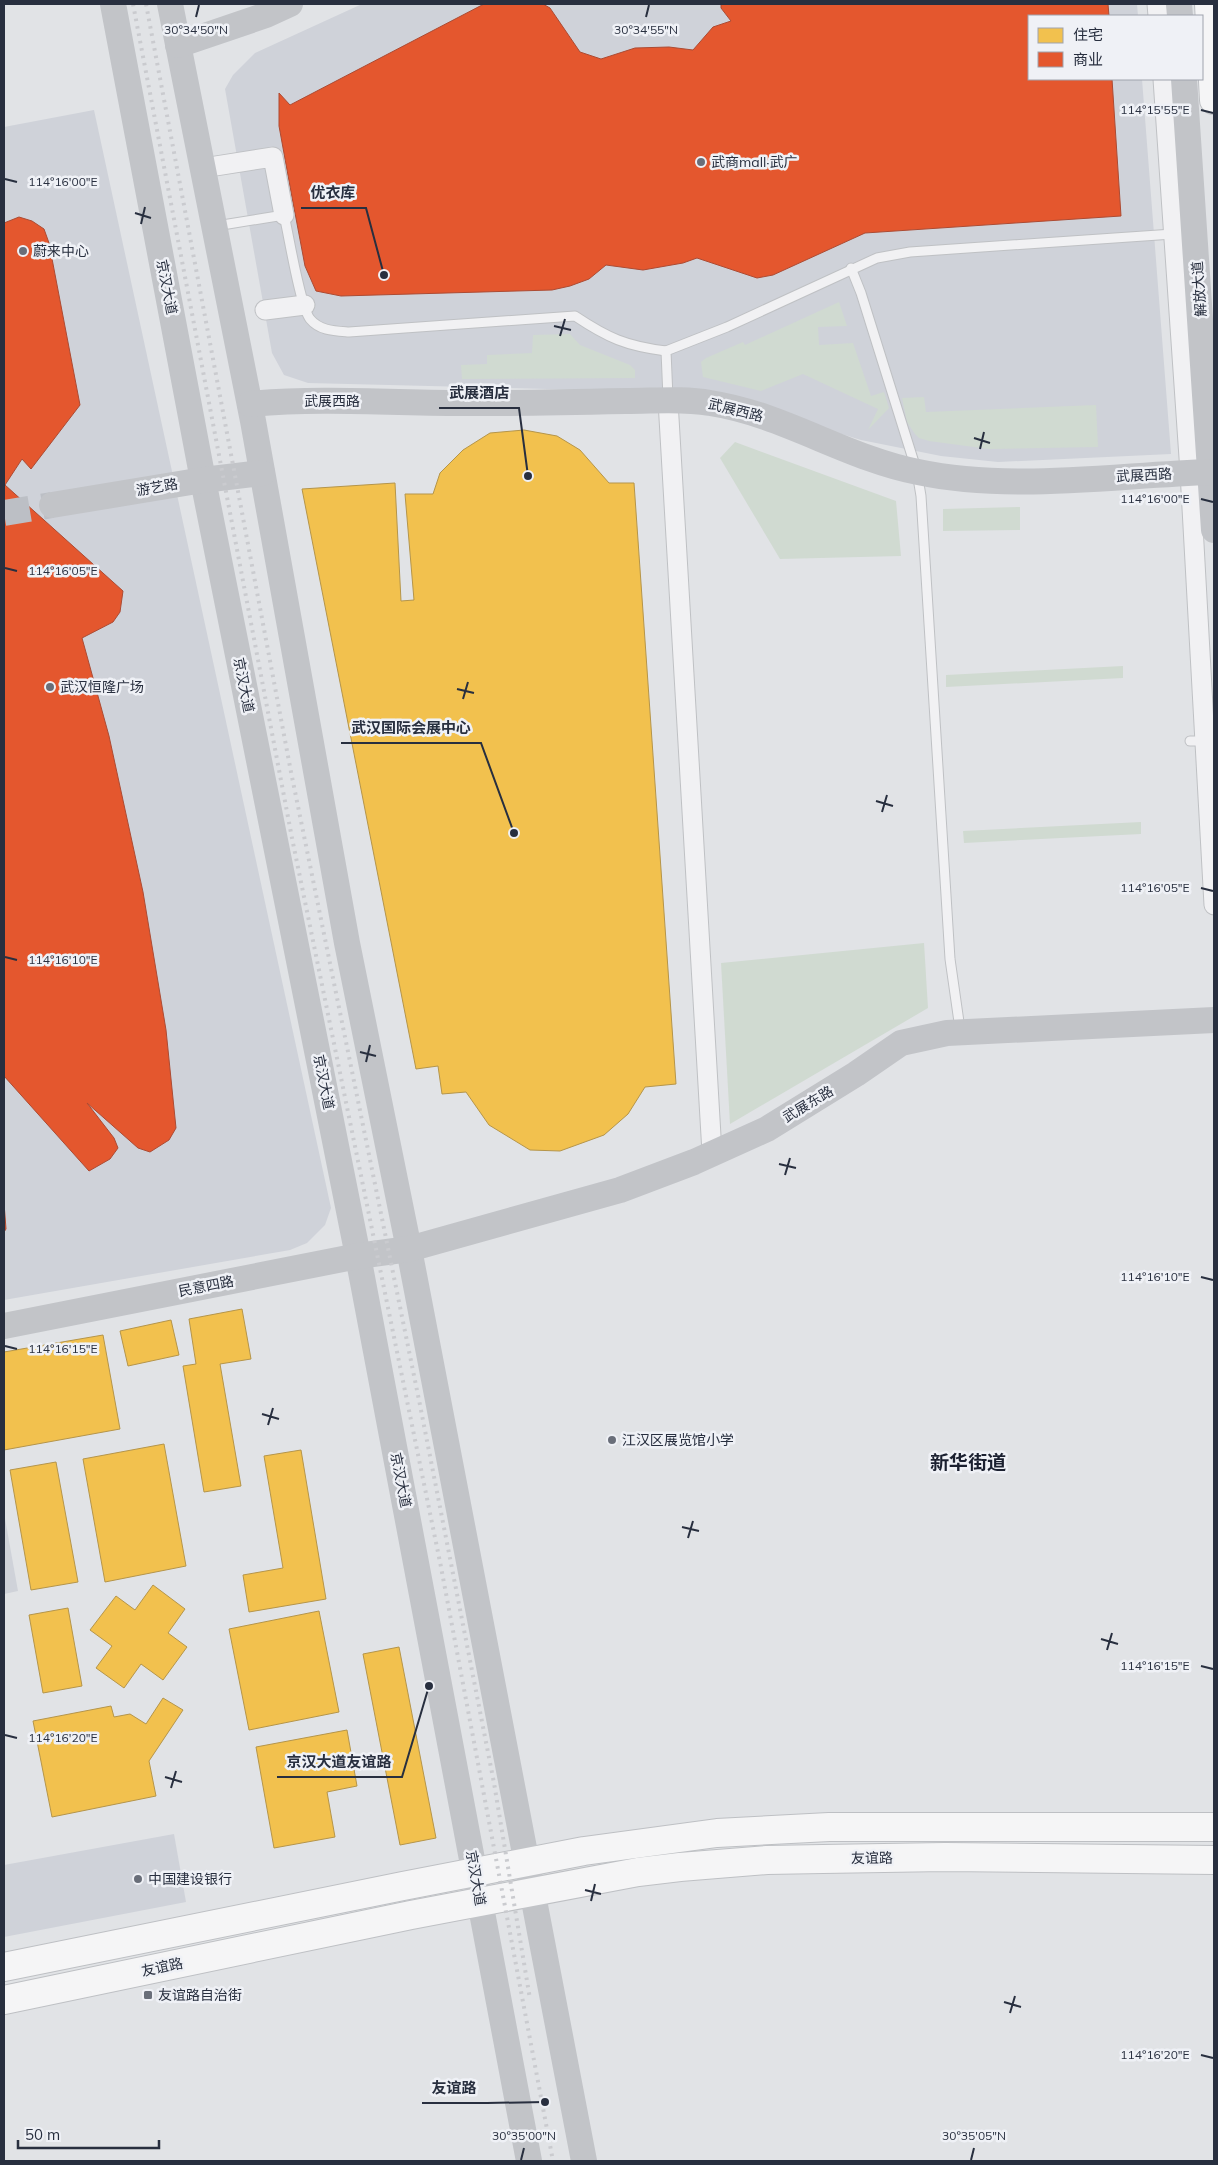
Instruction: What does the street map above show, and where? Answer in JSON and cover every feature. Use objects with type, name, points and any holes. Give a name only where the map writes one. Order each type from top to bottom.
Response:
[{"type":"main road","name":"京汉大道","points":[[113,4],[204,480],[358,1256],[529,2161]]},
{"type":"main road","points":[[170,4],[250,404],[347,943],[409,1249],[584,2161]]},
{"type":"main road","points":[[178,45],[266,15],[290,4]]},
{"type":"main road","points":[[1209,4],[1214,100]]},
{"type":"main road","name":"解放大道","points":[[1184,80],[1200,472],[1214,530]]},
{"type":"main road","name":"武展西路","points":[[250,404],[288,400],[481,403],[707,402],[759,414],[852,452],[917,472],[982,480],[1027,481],[1200,472]]},
{"type":"main road","name":"游艺路","points":[[52,505],[204,480],[262,473]]},
{"type":"main road","name":"武展东路","points":[[409,1249],[620,1190],[712,1154],[767,1129],[856,1074],[901,1043],[960,1032],[1214,1020]]},
{"type":"main road","name":"民意四路","points":[[4,1326],[358,1256],[409,1249]]},
{"type":"main road","points":[[1181,1826],[1214,1817]]},
{"type":"main road","points":[[4,1967],[526,1862],[669,1839],[767,1830],[838,1827],[1214,1827]]},
{"type":"main road","name":"友谊路","points":[[4,2000],[480,1902],[638,1872],[767,1860],[936,1857],[1214,1860]]},
{"type":"main road","points":[[1186,1859],[1214,1871]]},
{"type":"street","points":[[1162,80],[1173,234],[1200,472],[1198,741],[1214,905]]},
{"type":"street","points":[[203,168],[273,157],[284,215]]},
{"type":"street","points":[[265,310],[305,306]]},
{"type":"street","points":[[668,401],[712,1154]]},
{"type":"lane","points":[[214,227],[284,215],[305,306],[310,319],[326,330],[349,332],[575,316],[601,334],[636,348],[666,352],[727,327],[851,268],[877,258],[900,253],[1173,234]]},
{"type":"lane","points":[[851,268],[861,293],[917,472],[950,958],[960,1032]]},
{"type":"lane","points":[[666,352],[668,401]]},
{"type":"shaded area","points":[[362,4],[1137,4],[1138,15],[1028,15],[1028,80],[1142,80],[1171,454],[998,462],[941,456],[861,440],[708,393],[308,383],[284,375],[272,353],[225,89],[233,75],[255,53]]},
{"type":"shaded area","name":"武汉恒隆广场","points":[[94,110],[331,1208],[325,1225],[307,1243],[290,1250],[4,1300],[4,127]]},
{"type":"shaded area","points":[[839,302],[847,326],[818,327],[819,345],[853,343],[871,396],[884,392],[889,408],[868,430],[878,409],[803,374],[761,391],[703,377],[701,362],[706,358],[743,342],[745,345]]},
{"type":"shaded area","points":[[570,334],[580,345],[630,365],[635,370],[635,378],[462,379],[461,365],[487,364],[487,355],[532,353],[533,335]]},
{"type":"shaded area","points":[[924,397],[926,412],[1096,405],[1098,447],[989,449],[929,441],[919,438],[907,422],[902,398]]},
{"type":"shaded area","points":[[735,442],[896,501],[901,556],[780,559],[720,458]]},
{"type":"shaded area","points":[[1020,507],[1020,530],[943,531],[943,509]]},
{"type":"shaded area","points":[[1123,666],[1123,678],[946,687],[946,675]]},
{"type":"shaded area","points":[[1141,822],[1141,834],[964,843],[963,831]]},
{"type":"shaded area","points":[[924,943],[928,1008],[730,1124],[721,963]]},
{"type":"shaded area","points":[[4,1513],[18,1591],[4,1594]]},
{"type":"shaded area","points":[[174,1834],[186,1902],[4,1937],[4,1865]]},
{"type":"building: 住宅","points":[[524,430],[557,436],[580,450],[609,483],[634,483],[676,1084],[645,1087],[628,1114],[604,1135],[560,1151],[530,1150],[489,1125],[466,1092],[442,1094],[438,1066],[416,1069],[302,489],[395,483],[401,601],[414,600],[405,494],[433,494],[440,473],[463,450],[490,433]]},
{"type":"building: 住宅","points":[[242,1309],[251,1359],[220,1364],[241,1486],[204,1492],[183,1366],[196,1364],[189,1319]]},
{"type":"building: 住宅","points":[[171,1320],[179,1355],[128,1366],[120,1331]]},
{"type":"building: 住宅","points":[[103,1335],[120,1429],[4,1450],[4,1352]]},
{"type":"building: 住宅","points":[[164,1444],[186,1566],[105,1582],[83,1459]]},
{"type":"building: 住宅","points":[[301,1450],[326,1599],[249,1612],[243,1575],[283,1568],[264,1456]]},
{"type":"building: 住宅","points":[[56,1462],[78,1582],[31,1590],[10,1470]]},
{"type":"building: 住宅","points":[[153,1585],[185,1609],[168,1633],[187,1647],[163,1680],[141,1664],[124,1688],[96,1668],[112,1646],[90,1630],[116,1596],[135,1610]]},
{"type":"building: 住宅","points":[[68,1608],[82,1686],[43,1693],[29,1615]]},
{"type":"building: 住宅","points":[[319,1611],[339,1712],[249,1730],[229,1629]]},
{"type":"building: 住宅","points":[[399,1647],[436,1838],[400,1845],[363,1654]]},
{"type":"building: 住宅","points":[[163,1698],[183,1710],[149,1761],[156,1796],[52,1817],[33,1721],[111,1706],[114,1717],[130,1714],[146,1724]]},
{"type":"building: 住宅","points":[[347,1730],[357,1786],[327,1792],[335,1837],[274,1848],[256,1747]]},
{"type":"building: 商业","name":"武商mall·武广","points":[[484,4],[543,4],[550,8],[580,52],[601,59],[635,48],[669,47],[693,50],[713,27],[731,21],[721,8],[721,4],[1108,4],[1109,15],[1028,15],[1028,80],[1112,80],[1121,216],[865,233],[773,275],[757,278],[697,258],[683,263],[643,270],[606,265],[589,279],[552,290],[341,296],[316,291],[305,266],[279,126],[279,93],[290,105]]},
{"type":"building: 商业","name":"武汉恒隆广场","points":[[19,217],[32,221],[44,229],[49,243],[80,405],[31,469],[22,459],[5,485],[123,591],[120,612],[113,622],[82,638],[109,736],[143,892],[166,1030],[176,1128],[169,1140],[150,1152],[138,1148],[87,1103],[114,1138],[118,1148],[110,1159],[89,1171],[4,1076],[4,223]]},
{"type":"building: 商业","points":[[4,1203],[6,1229],[4,1232]]},
{"type":"tunnel","points":[[4,513],[52,505]]},
{"type":"railway","points":[[133,4],[292,838],[441,1567],[553,2161]]},
{"type":"railway","points":[[146,4],[291,772],[420,1405],[494,1783],[530,1999]]},
{"type":"place","name":"武商mall·武广","points":[[701,162]]},
{"type":"place","name":"蔚来中心","points":[[23,251]]},
{"type":"place","name":"优衣库","points":[[384,275]]},
{"type":"place","name":"武展酒店","points":[[528,476]]},
{"type":"place","name":"武汉恒隆广场","points":[[50,687]]},
{"type":"place","name":"武汉国际会展中心","points":[[514,833]]},
{"type":"place","name":"江汉区展览馆小学","points":[[612,1440]]},
{"type":"place","name":"京汉大道友谊路","points":[[429,1686]]},
{"type":"place","name":"中国建设银行","points":[[138,1879]]},
{"type":"place","name":"友谊路自治街","points":[[148,1995]]},
{"type":"place","name":"友谊路","points":[[545,2102]]},
{"type":"district","name":"新华街道","points":[[968,1462]]}]
